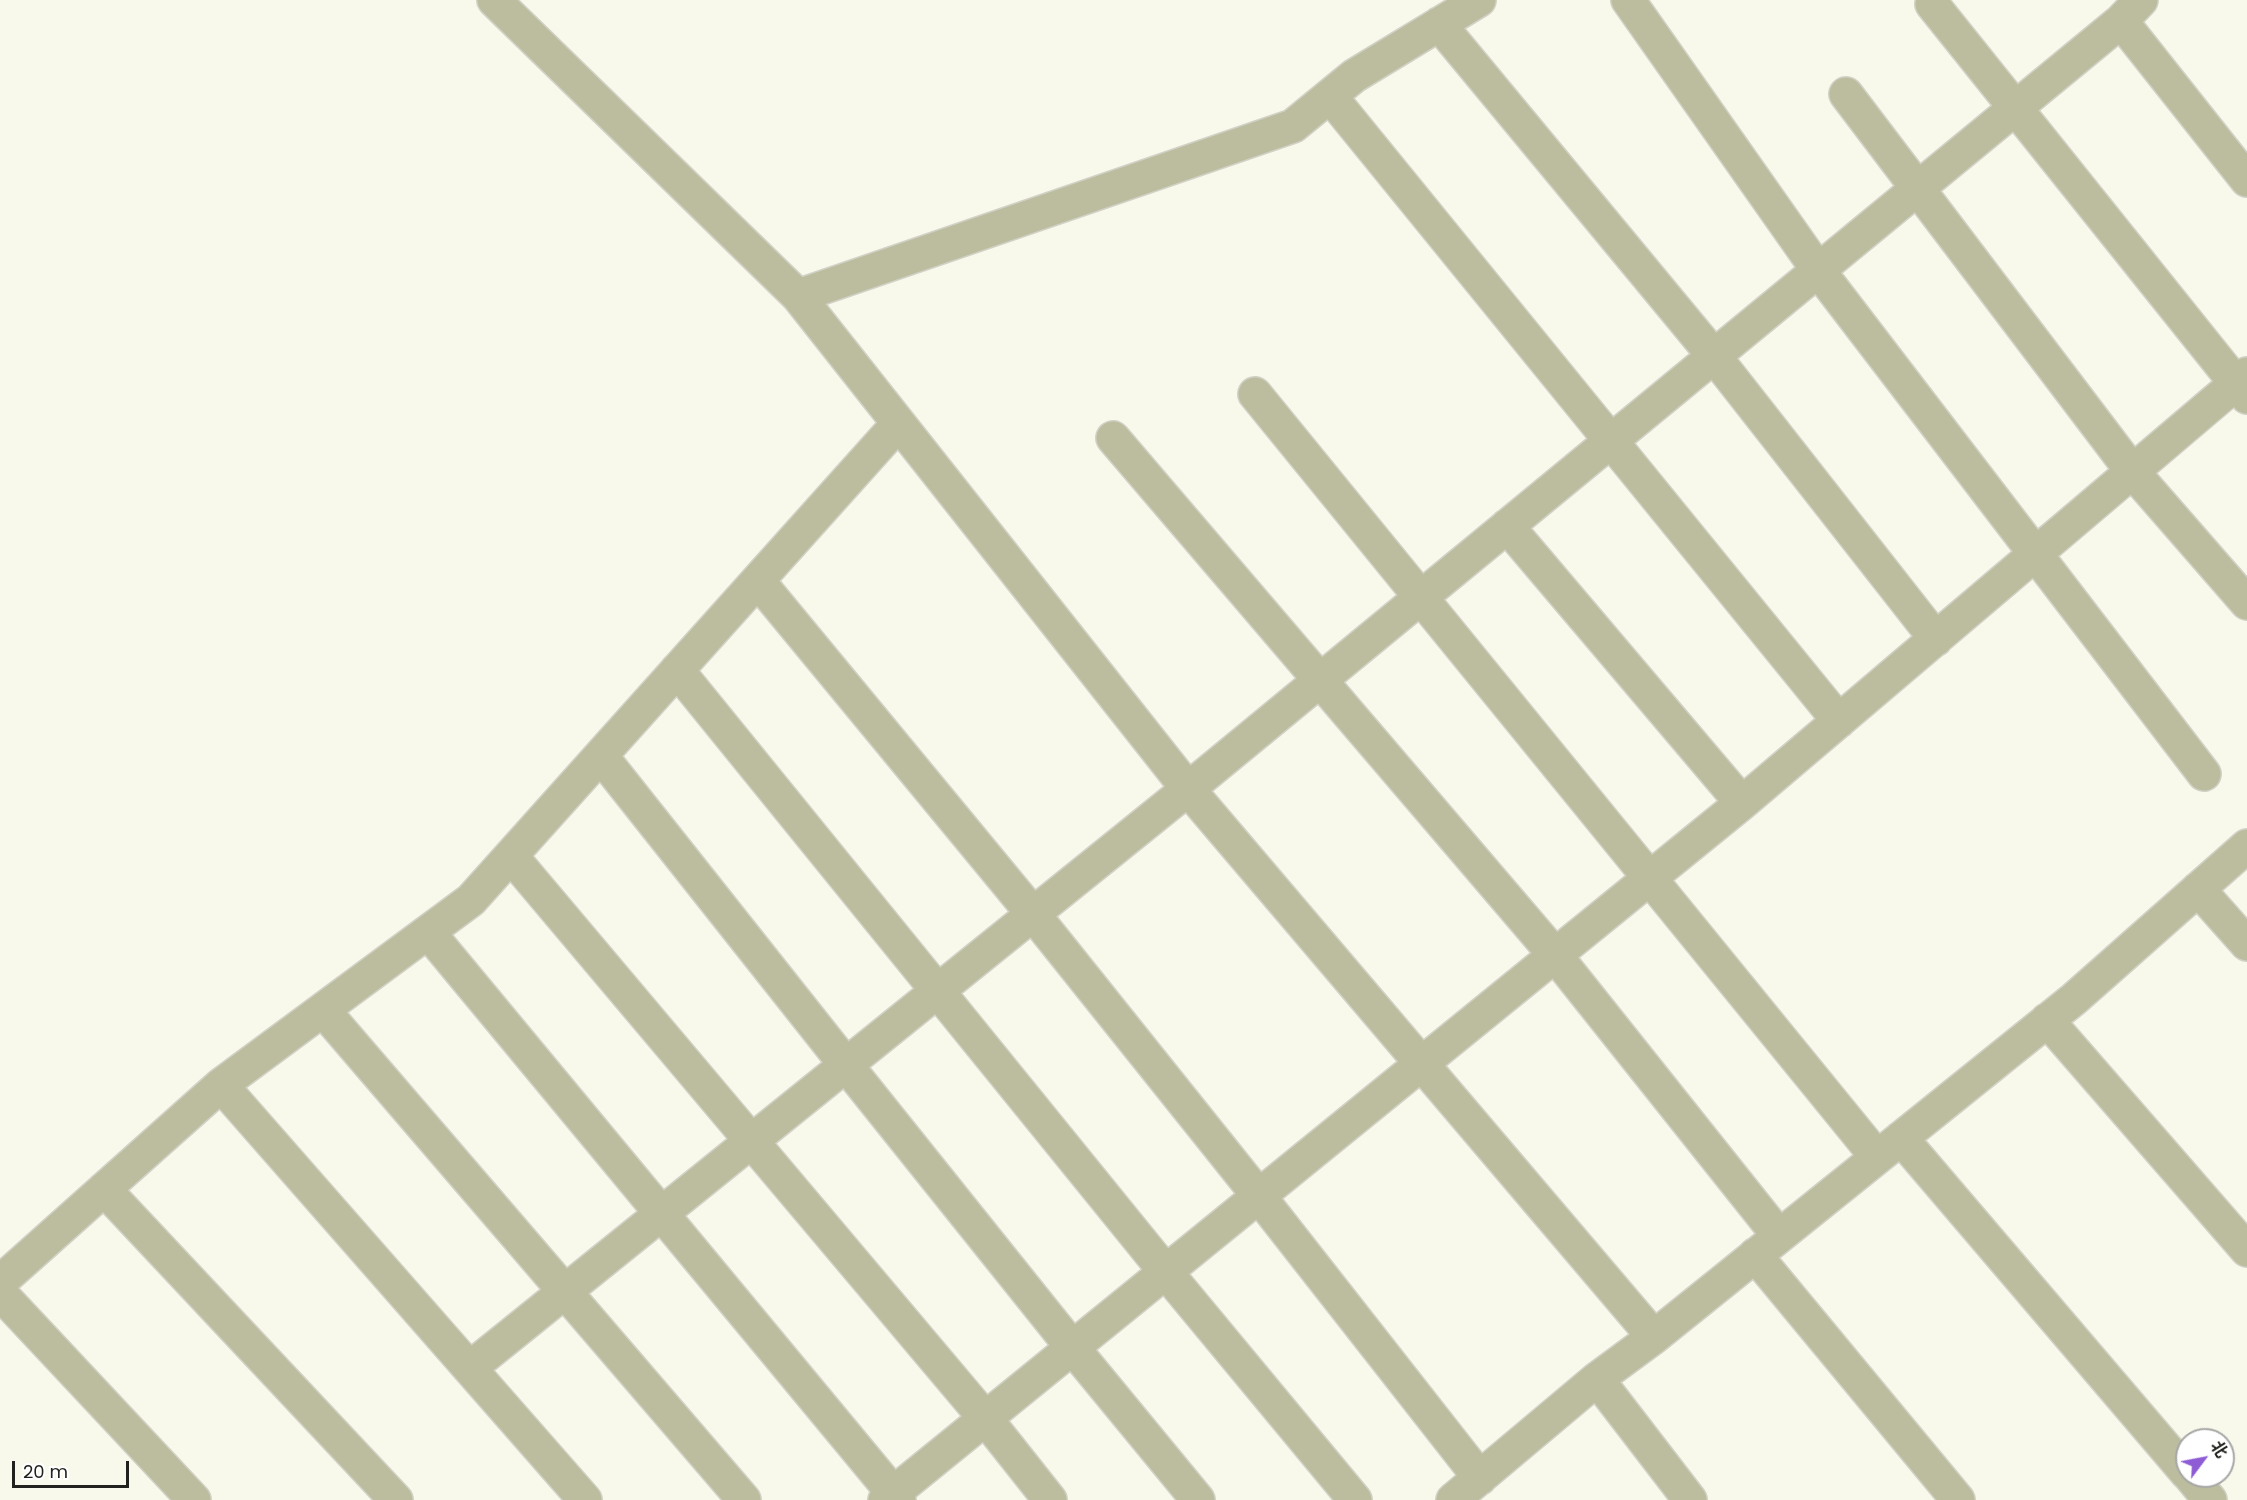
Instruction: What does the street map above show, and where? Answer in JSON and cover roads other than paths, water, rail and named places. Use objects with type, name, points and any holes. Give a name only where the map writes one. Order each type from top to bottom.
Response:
[{"type":"street","points":[[494,0],[798,296],[1188,789],[1654,1337]]},
{"type":"street","points":[[798,296],[1293,126],[1354,76],[1479,0]]},
{"type":"street","points":[[1628,0],[1818,270],[2204,774]]},
{"type":"street","points":[[428,932],[892,1498],[1165,1270],[1742,803],[2132,471],[2243,385],[1932,4]]},
{"type":"street","points":[[470,1368],[1188,789],[2131,10],[2247,180]]},
{"type":"street","points":[[1439,24],[1714,356],[1936,639]]},
{"type":"street","points":[[1846,94],[2132,471],[2247,603]]},
{"type":"street","points":[[1330,96],[1839,721]]},
{"type":"street","points":[[1255,394],[1650,878],[1889,1147],[2175,1460]]},
{"type":"street","points":[[0,1282],[221,1085],[471,900],[898,424]]},
{"type":"street","points":[[1113,438],[1555,955],[1767,1246],[1958,1500]]},
{"type":"street","points":[[1508,526],[1742,803]]},
{"type":"street","points":[[758,581],[1033,914],[1480,1478]]},
{"type":"street","points":[[677,670],[1355,1500]]},
{"type":"street","points":[[602,756],[846,1065],[1198,1500]]},
{"type":"street","points":[[1453,1500],[1598,1379],[1654,1337],[2047,1020],[2247,846]]},
{"type":"street","points":[[511,856],[985,1418],[1050,1500]]},
{"type":"street","points":[[2198,889],[2247,944]]},
{"type":"street","points":[[323,1010],[744,1500]]},
{"type":"street","points":[[2047,1020],[2247,1250]]},
{"type":"street","points":[[221,1085],[581,1498]]},
{"type":"street","points":[[104,1189],[396,1500]]},
{"type":"street","points":[[0,1293],[194,1500]]},
{"type":"street","points":[[1598,1379],[1690,1500]]},
{"type":"street","points":[[2200,1488],[2210,1500]]}]
